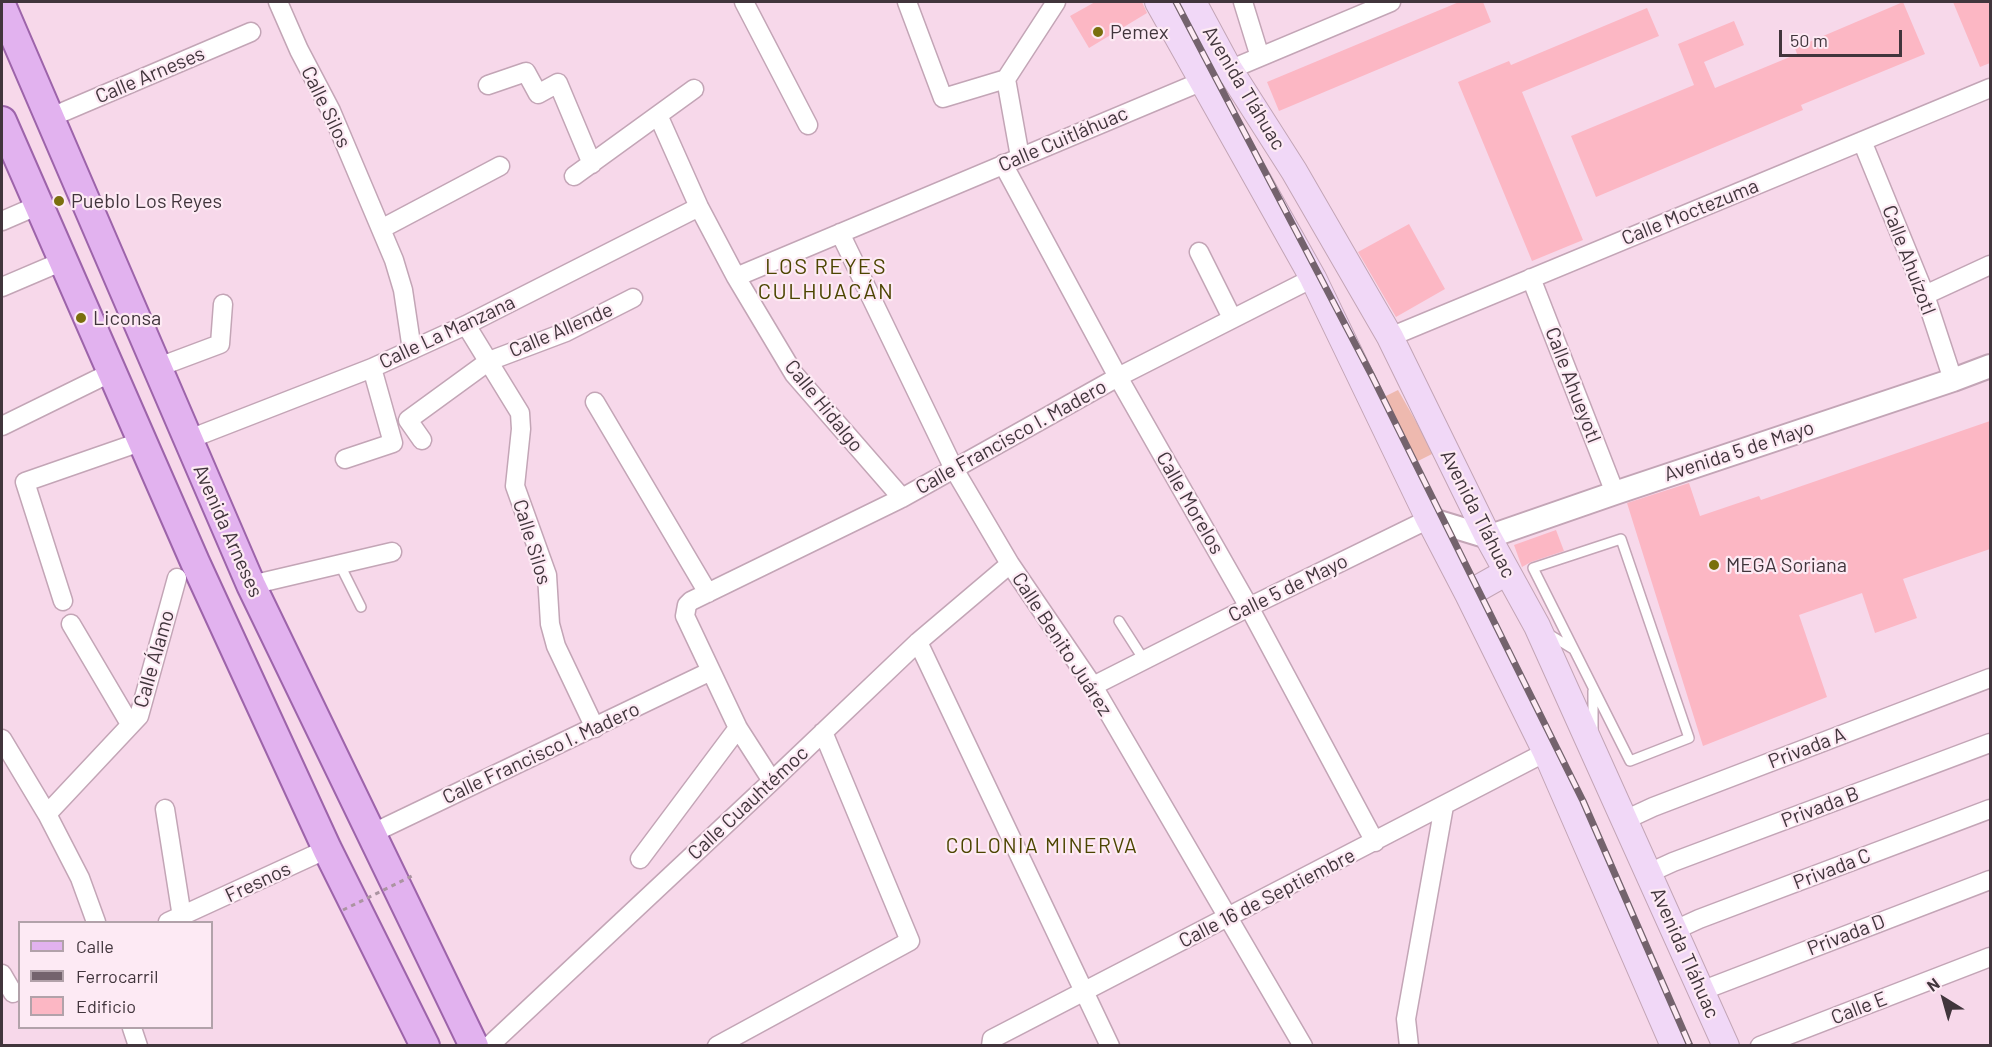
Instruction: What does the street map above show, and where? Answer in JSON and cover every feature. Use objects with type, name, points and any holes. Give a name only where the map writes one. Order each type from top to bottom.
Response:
[{"type":"main road","name":"Avenida Tláhuac","points":[[1193,2],[1230,69],[1294,171],[1390,337],[1488,537],[1537,626],[1726,1046]]},
{"type":"main road","name":"Avenida Arneses","points":[[2,7],[251,585],[474,1046]]},
{"type":"main road","name":"Avenida Tláhuac","points":[[1163,17],[1202,81],[1312,278],[1546,752],[1674,1046]]},
{"type":"main road","points":[[2,121],[321,852],[425,1046]]},
{"type":"main road","points":[[1468,594],[1507,572]]},
{"type":"street","name":"Calle Silos","points":[[278,2],[299,50],[331,111],[394,260],[403,290],[412,350]]},
{"type":"street","points":[[744,2],[808,124]]},
{"type":"street","points":[[907,2],[944,98],[1006,79],[1056,2]]},
{"type":"street","points":[[1243,2],[1260,57]]},
{"type":"street","name":"Calle Cuitláhuac","points":[[736,278],[1391,2]]},
{"type":"street","name":"Calle Arneses","points":[[49,118],[251,33]]},
{"type":"street","points":[[488,85],[526,72],[538,94],[558,83],[592,164]]},
{"type":"street","name":"Calle Morelos","points":[[1006,79],[1012,160],[1118,377],[1249,607],[1375,842]]},
{"type":"street","name":"Calle Moctezuma","points":[[1390,337],[1990,88]]},
{"type":"street","points":[[574,176],[694,89]]},
{"type":"street","name":"Calle Hidalgo","points":[[658,115],[699,207],[736,278],[794,374],[902,498]]},
{"type":"street","name":"Calle Ahuízotl","points":[[1863,141],[1924,295],[1953,380]]},
{"type":"street","points":[[381,229],[500,166]]},
{"type":"street","points":[[2,221],[39,205]]},
{"type":"street","name":"Calle La Manzana","points":[[187,440],[372,368],[466,326],[699,207]]},
{"type":"street","name":"Calle Benito Juárez","points":[[840,233],[954,469],[1010,564],[1093,686],[1303,1046]]},
{"type":"street","points":[[1199,252],[1232,318]]},
{"type":"street","points":[[2,287],[63,261]]},
{"type":"street","points":[[1924,295],[1990,265]]},
{"type":"street","name":"Calle Francisco I. Madero","points":[[772,781],[738,728],[686,616],[685,610],[691,601],[902,498],[1118,377],[1312,278]]},
{"type":"street","name":"Calle Ahueyotl","points":[[1531,278],[1615,493]]},
{"type":"street","name":"Calle Allende","points":[[422,440],[408,420],[489,361],[566,332],[633,298]]},
{"type":"street","points":[[156,368],[220,344],[223,304]]},
{"type":"street","name":"Calle Silos","points":[[466,326],[520,413],[521,429],[514,486],[547,575],[550,624],[556,646],[595,728]]},
{"type":"street","points":[[345,459],[393,443],[372,368]]},
{"type":"street","name":"Avenida 5 de Mayo","points":[[1488,537],[1953,380],[1989,371]]},
{"type":"street","points":[[2,426],[112,372]]},
{"type":"street","points":[[596,402],[708,593]]},
{"type":"street","points":[[63,601],[25,482],[142,441]]},
{"type":"street","points":[[1429,519],[1488,537]]},
{"type":"street","name":"Calle 5 de Mayo","points":[[1093,686],[1429,519]]},
{"type":"street","points":[[251,585],[392,552]]},
{"type":"street","name":"Calle Cuauhtémoc","points":[[489,1046],[918,642],[1010,564]]},
{"type":"street","name":"Calle Álamo","points":[[46,814],[139,716],[177,578]]},
{"type":"street","points":[[71,624],[130,724]]},
{"type":"street","points":[[918,642],[1110,1046]]},
{"type":"street","name":"Calle Francisco I. Madero","points":[[371,834],[711,671]]},
{"type":"street","name":"Privada A","points":[[1625,820],[1653,807],[1990,678]]},
{"type":"street","points":[[640,859],[738,728]]},
{"type":"street","points":[[717,1046],[910,941],[823,732]]},
{"type":"street","points":[[2,739],[80,878],[96,921]]},
{"type":"street","name":"Privada B","points":[[1649,873],[1990,743]]},
{"type":"street","name":"Calle 16 de Septiembre","points":[[990,1046],[992,1039],[1546,752]]},
{"type":"street","points":[[1409,1046],[1406,1019],[1444,806]]},
{"type":"street","points":[[165,809],[175,920]]},
{"type":"street","name":"Privada C","points":[[1675,930],[1990,809]]},
{"type":"street","name":"Fresnos","points":[[175,920],[321,852]]},
{"type":"street","name":"Privada D","points":[[1701,991],[1990,880]]},
{"type":"street","name":"Calle E","points":[[1760,1046],[1990,957]]},
{"type":"street","points":[[2,974],[11,993]]},
{"type":"street","points":[[132,1029],[138,1046]]},
{"type":"lane","points":[[1621,539],[1689,738],[1630,761],[1573,649],[1533,568],[1621,539]]},
{"type":"lane","points":[[339,564],[361,607]]},
{"type":"lane","points":[[1119,621],[1144,660]]},
{"type":"lane","points":[[1537,626],[1573,649]]},
{"type":"lane","points":[[1593,691],[1594,751]]},
{"type":"path","points":[[343,910],[412,876]]},
{"type":"shaded area","points":[[1398,390],[1434,453],[1414,463],[1382,398]]},
{"type":"building","name":"Pemex","points":[[1095,2],[1142,2],[1147,13],[1089,48],[1070,16]]},
{"type":"building","points":[[1459,2],[1483,2],[1491,22],[1279,111],[1267,82]]},
{"type":"building","points":[[1903,2],[1925,54],[1801,105],[1803,110],[1596,197],[1571,136],[1694,85],[1678,44],[1734,21],[1744,45],[1704,62],[1715,88],[1797,54],[1795,48]]},
{"type":"building","points":[[1953,2],[1990,2],[1990,63],[1980,67]]},
{"type":"building","points":[[1647,8],[1659,36],[1522,92],[1583,240],[1532,261],[1458,82],[1509,61],[1511,65]]},
{"type":"building","points":[[1409,224],[1445,289],[1396,317],[1358,252]]},
{"type":"building","points":[[1990,421],[1990,549],[1903,579],[1917,618],[1875,633],[1862,593],[1799,615],[1827,697],[1703,746],[1627,503],[1689,483],[1700,516],[1759,496],[1761,500]]},
{"type":"building","points":[[1556,530],[1564,551],[1522,567],[1514,545]]},
{"type":"railway","points":[[1176,2],[1372,376],[1583,801],[1690,1046]]},
{"type":"place","name":"Pemex","points":[[1098,32]]},
{"type":"place","name":"Pueblo Los Reyes","points":[[59,201]]},
{"type":"place","name":"Liconsa","points":[[81,318]]},
{"type":"place","name":"MEGA Soriana","points":[[1714,565]]},
{"type":"district","name":"LOS REYES CULHUACÁN","points":[[826,280]]},
{"type":"district","name":"COLONIA MINERVA","points":[[1042,846]]}]
